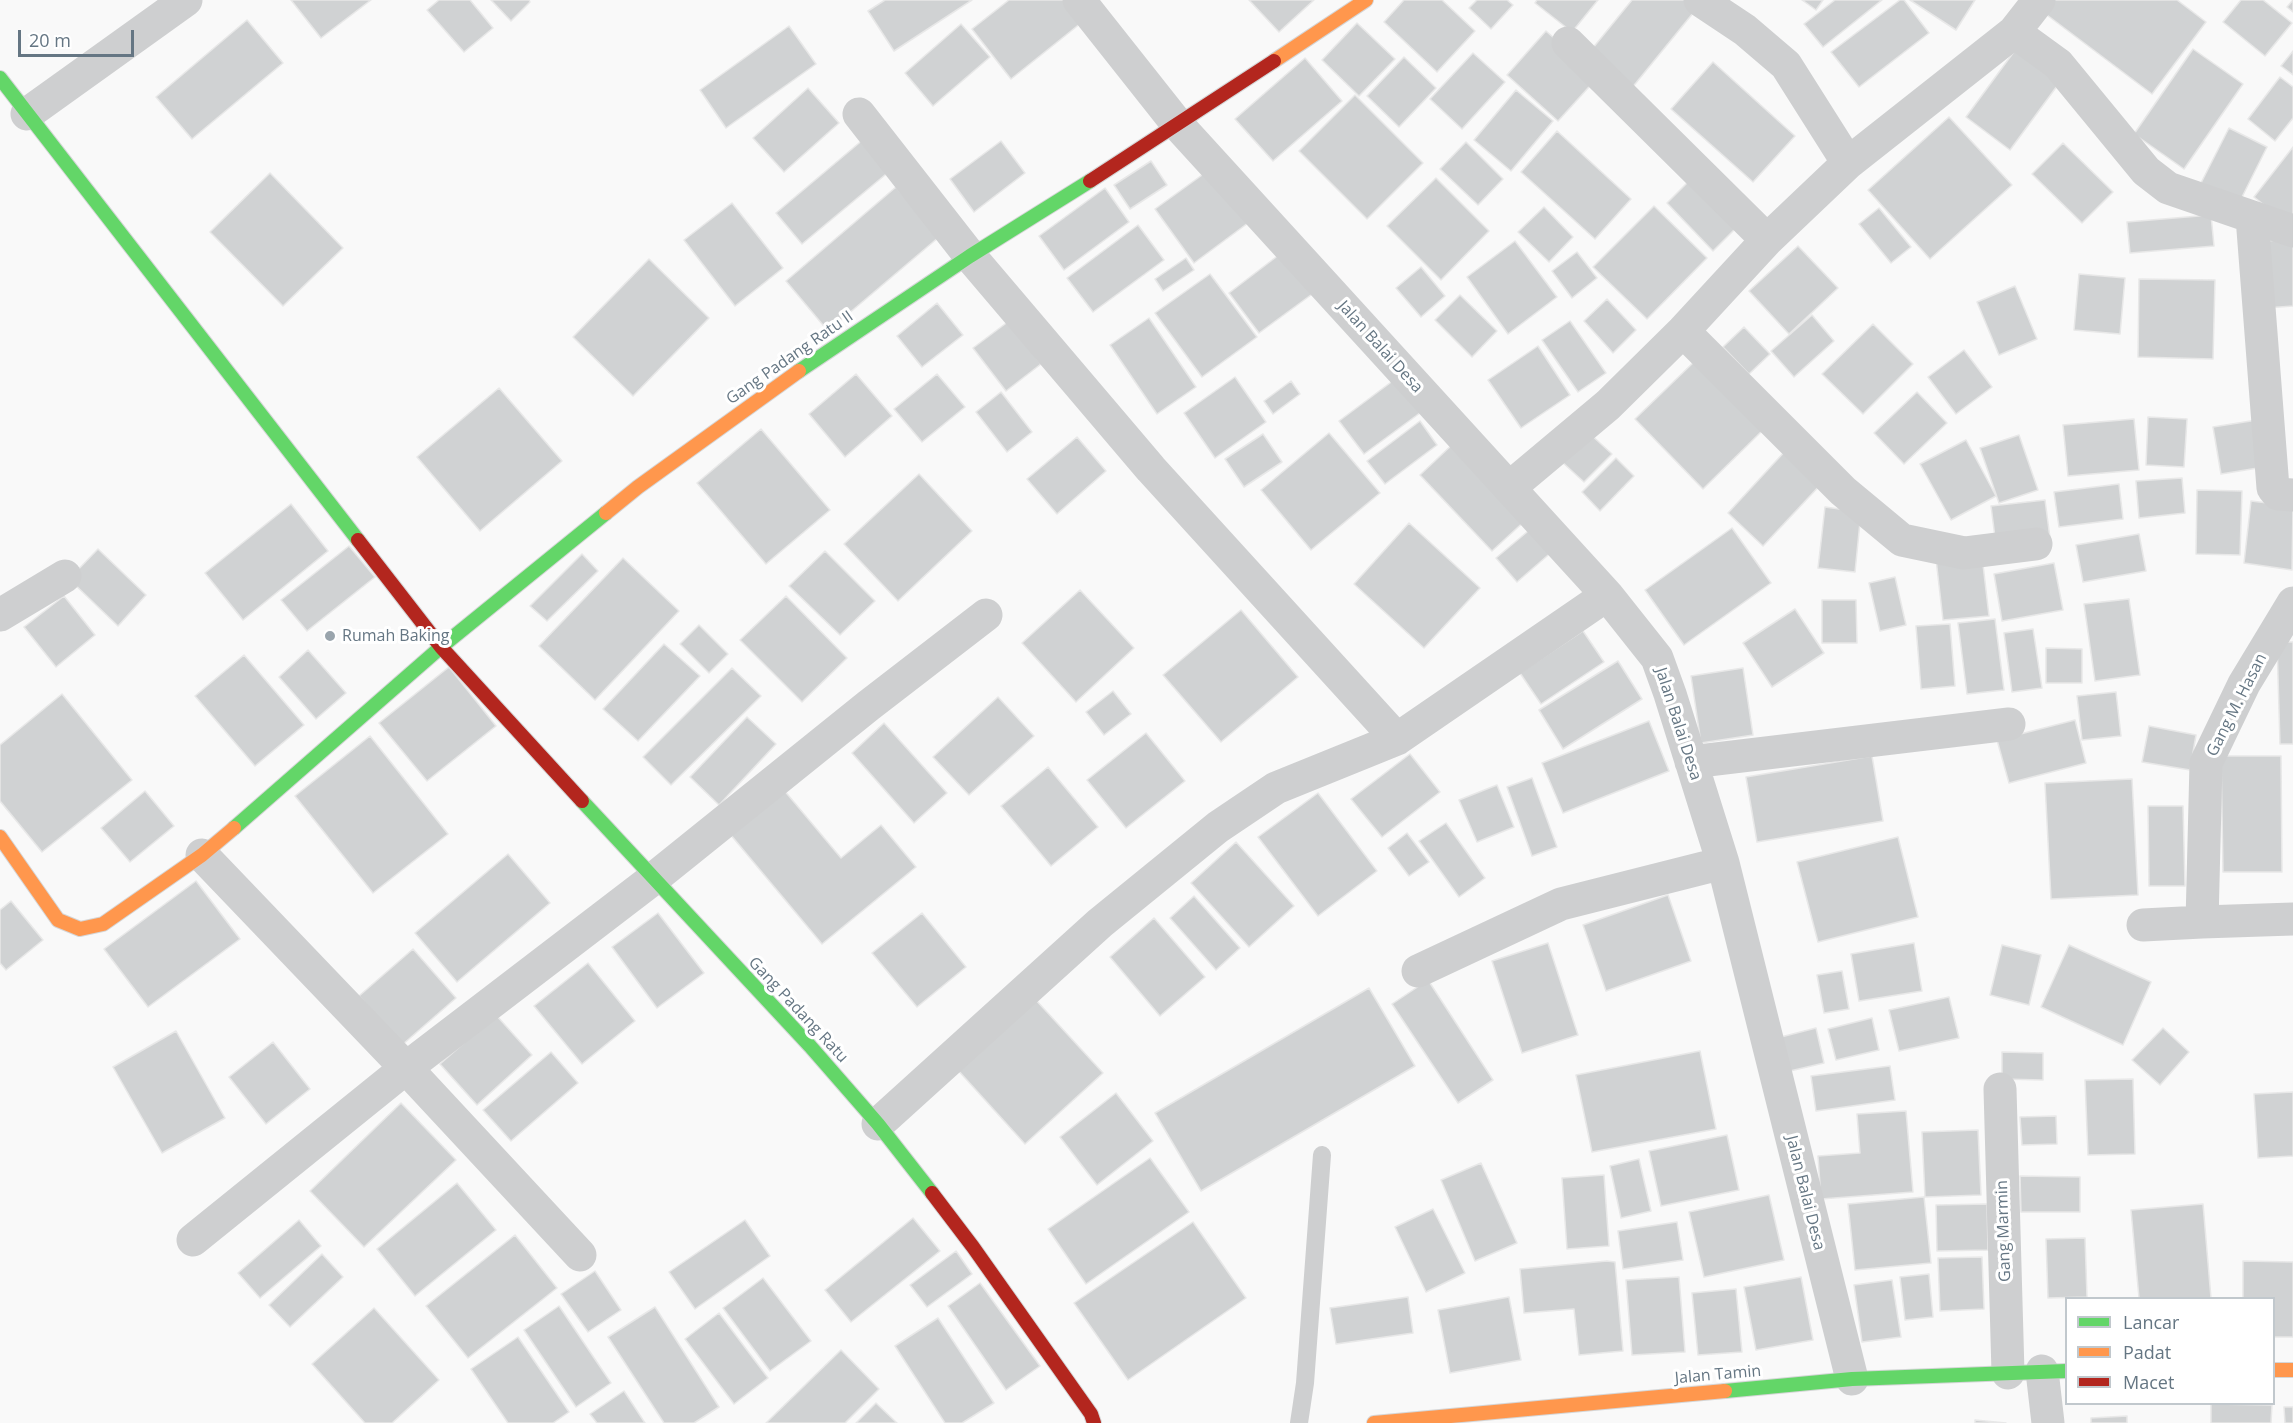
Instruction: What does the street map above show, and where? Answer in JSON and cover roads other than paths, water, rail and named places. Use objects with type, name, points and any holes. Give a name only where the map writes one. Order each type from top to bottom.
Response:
[{"type":"street","points":[[27,114],[186,0]]},
{"type":"street","name":"Jalan Balai Desa","points":[[1079,0],[1178,125],[1607,595],[1656,658],[1670,694],[1722,863],[1852,1379]]},
{"type":"street","name":"Gang Padang Ratu II","points":[[0,837],[58,920],[80,929],[103,924],[202,855],[441,647],[638,487],[812,362],[970,256],[1178,125],[1366,0]]},
{"type":"street","points":[[1700,0],[1745,30],[1786,65],[1848,163]]},
{"type":"street","points":[[1509,488],[1608,405],[1683,331],[1767,240],[1848,163],[2014,32],[2034,2]]},
{"type":"street","points":[[2014,32],[2058,64],[2146,171],[2168,188],[2293,231]]},
{"type":"street","points":[[1568,43],[1767,240]]},
{"type":"street","name":"Gang Padang Ratu","points":[[0,78],[441,647],[653,879],[810,1046],[878,1124],[1030,1327],[1091,1414],[1094,1423]]},
{"type":"street","points":[[859,114],[970,256],[1151,469],[1397,739]]},
{"type":"street","points":[[2252,217],[2273,488],[2278,494],[2293,495]]},
{"type":"street","points":[[1683,331],[1843,491],[1902,540],[1964,554],[2037,544]]},
{"type":"street","points":[[0,615],[65,576]]},
{"type":"street","points":[[878,1124],[1100,923],[1218,827],[1276,788],[1397,739],[1607,595]]},
{"type":"street","name":"Gang M. Hasan","points":[[2202,922],[2206,763],[2244,684],[2293,603]]},
{"type":"street","points":[[194,1240],[406,1068],[653,879],[868,706],[986,615]]},
{"type":"street","points":[[1691,762],[2009,724]]},
{"type":"street","points":[[202,855],[406,1068],[580,1255]]},
{"type":"street","points":[[1418,971],[1561,904],[1722,863]]},
{"type":"street","points":[[2143,925],[2293,919]]},
{"type":"street","name":"Gang Marmin","points":[[2000,1089],[2008,1373]]},
{"type":"street","points":[[2275,1370],[2293,1370]]},
{"type":"street","points":[[2048,1423],[2054,1371]]},
{"type":"street","name":"Jalan Tamin","points":[[1374,1423],[1491,1418],[1852,1379],[2054,1371]]},
{"type":"lane","points":[[1299,1423],[1305,1383],[1322,1155]]},
{"type":"place","name":"Rumah Baking","points":[[330,636]]}]
